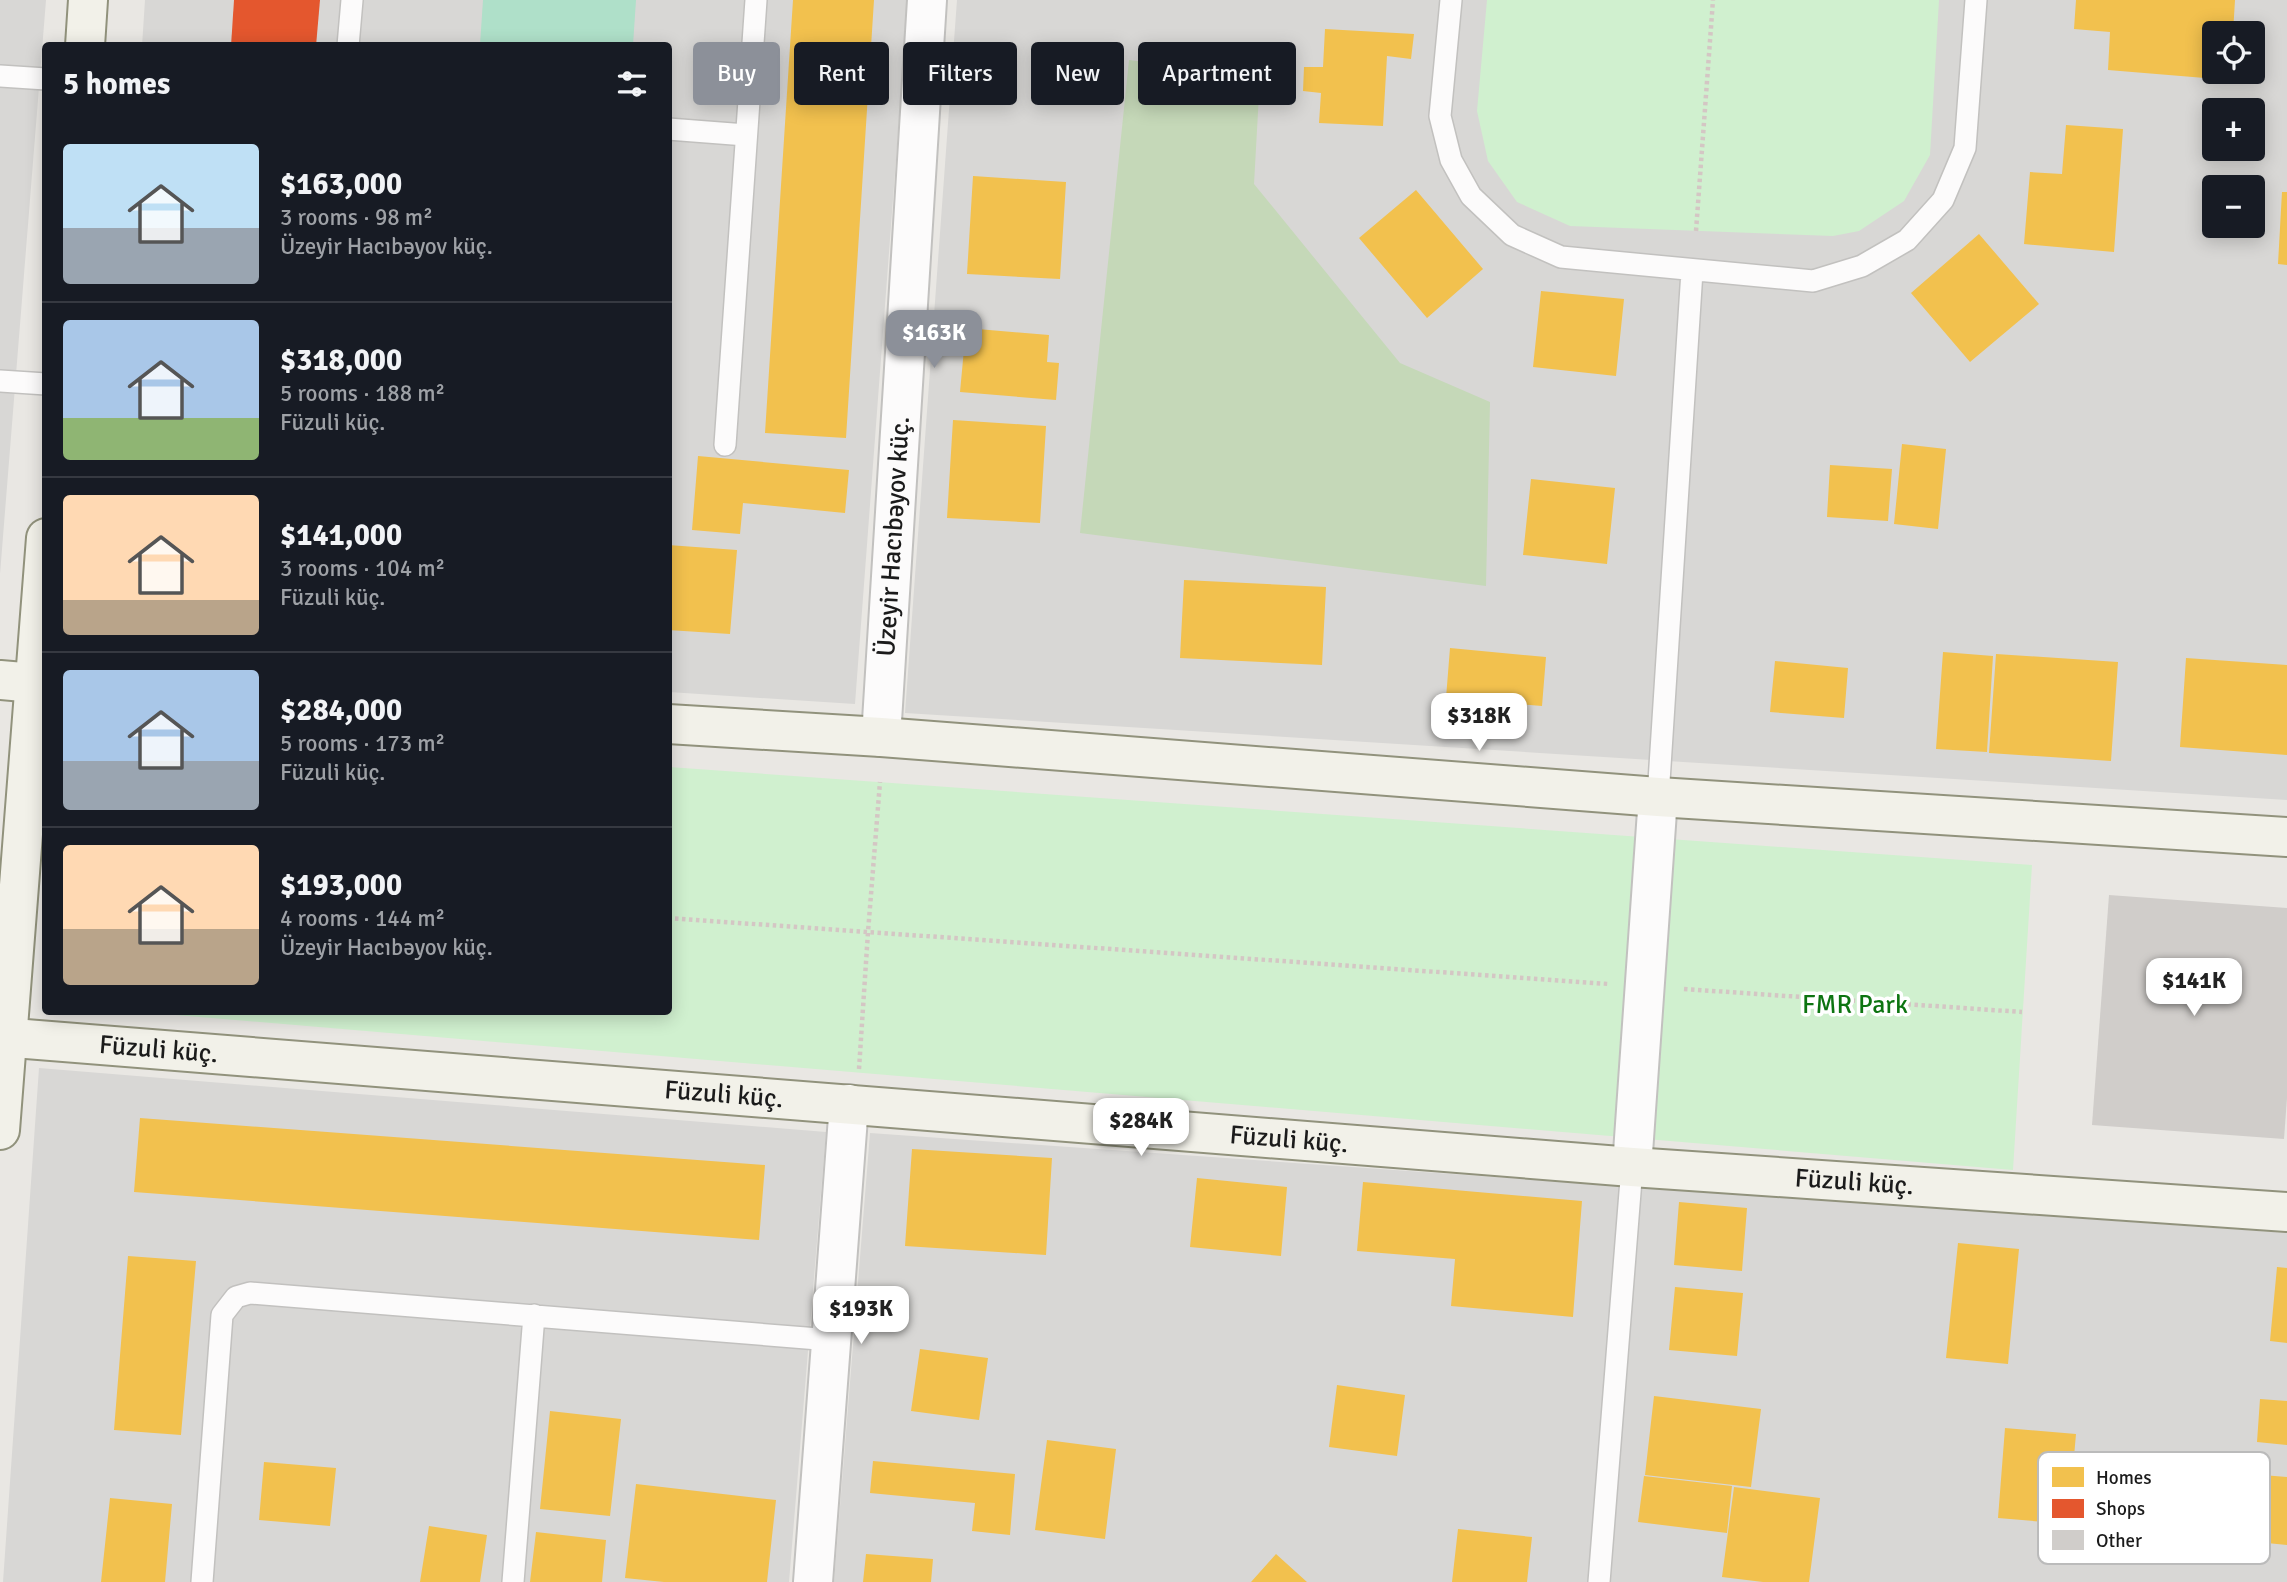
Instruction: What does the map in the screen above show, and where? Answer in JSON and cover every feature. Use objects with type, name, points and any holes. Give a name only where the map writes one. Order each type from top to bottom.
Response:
[{"type":"street","points":[[85,42],[88,0]]},
{"type":"street","name":"Üzeyir Hacıbəyov küç.","points":[[881,737],[927,0]]},
{"type":"street","points":[[0,1130],[3,1037],[26,682],[42,567]]},
{"type":"street","points":[[672,723],[1658,797],[2287,837]]},
{"type":"street","points":[[1632,1167],[1658,797]]},
{"type":"street","name":"Füzuli küç.","points":[[3,1037],[854,1089],[1632,1167],[2287,1212]]},
{"type":"street","points":[[813,1582],[831,1339],[854,1089]]},
{"type":"lane","points":[[348,42],[352,0]]},
{"type":"lane","points":[[725,445],[756,0]]},
{"type":"lane","points":[[1451,0],[1440,116],[1451,160],[1471,196],[1512,235],[1561,257],[1813,281],[1862,266],[1907,240],[1943,200],[1965,148],[1976,0]]},
{"type":"lane","points":[[0,76],[42,79]]},
{"type":"lane","points":[[672,129],[746,135]]},
{"type":"lane","points":[[1658,797],[1692,271]]},
{"type":"lane","points":[[0,381],[42,384]]},
{"type":"lane","points":[[1598,1582],[1632,1167]]},
{"type":"lane","points":[[202,1582],[222,1315],[236,1297],[250,1293],[831,1339]]},
{"type":"lane","points":[[513,1582],[534,1315]]},
{"type":"path","points":[[1696,231],[1713,0]]},
{"type":"path","points":[[854,1089],[880,782]]},
{"type":"path","points":[[672,918],[1619,985]]},
{"type":"path","points":[[1674,988],[2022,1013]]},
{"type":"shaded area","points":[[0,0],[46,0],[42,42],[0,574]]},
{"type":"shaded area","points":[[145,0],[908,0],[855,704],[672,692],[672,42],[142,42]]},
{"type":"shaded area","points":[[957,0],[2287,0],[2287,800],[905,713],[949,105],[1017,105],[1017,42],[954,42]]},
{"type":"shaded area","points":[[39,1068],[826,1132],[789,1582],[3,1582]]},
{"type":"shaded area","points":[[870,1133],[2287,1233],[2287,1582],[834,1582]]},
{"type":"green space","points":[[483,0],[636,0],[633,42],[480,42]]},
{"type":"green space","points":[[1487,0],[1939,0],[1930,155],[1904,201],[1859,231],[1833,236],[1570,226],[1517,202],[1488,161],[1477,111]]},
{"type":"green space","points":[[1129,60],[1138,61],[1138,105],[1258,105],[1254,184],[1400,363],[1490,402],[1486,586],[1080,533]]},
{"type":"green space","name":"FMR Park","points":[[672,767],[2032,865],[2013,1170],[176,1015],[672,1015]]},
{"type":"building: Homes","points":[[793,0],[874,0],[871,42],[794,42],[794,105],[867,105],[846,438],[765,433]]},
{"type":"building: Homes","points":[[2076,0],[2235,0],[2234,21],[2202,21],[2202,78],[2108,70],[2110,32],[2074,29]]},
{"type":"building: Homes","points":[[1325,29],[1414,34],[1411,59],[1387,56],[1383,126],[1319,123],[1321,93],[1303,91],[1304,67],[1323,67]]},
{"type":"building: Homes","points":[[2066,125],[2123,129],[2114,252],[2024,244],[2030,172],[2062,174]]},
{"type":"building: Homes","points":[[973,176],[1066,182],[1060,279],[967,274]]},
{"type":"building: Homes","points":[[1416,190],[1483,269],[1427,318],[1359,238]]},
{"type":"building: Homes","points":[[2282,192],[2287,192],[2287,265],[2278,264]]},
{"type":"building: Homes","points":[[1979,234],[2039,304],[1970,362],[1911,293]]},
{"type":"building: Homes","points":[[1541,291],[1624,299],[1616,376],[1533,367]]},
{"type":"building: Homes","points":[[966,328],[1049,335],[1047,362],[1059,363],[1056,400],[960,392]]},
{"type":"building: Homes","points":[[953,420],[1046,426],[1040,523],[947,518]]},
{"type":"building: Homes","points":[[1902,444],[1946,449],[1938,529],[1894,524]]},
{"type":"building: Homes","points":[[698,456],[849,470],[845,513],[743,503],[740,534],[692,530]]},
{"type":"building: Homes","points":[[1830,465],[1892,469],[1888,521],[1827,517]]},
{"type":"building: Homes","points":[[1531,479],[1615,488],[1607,564],[1523,555]]},
{"type":"building: Homes","points":[[672,545],[737,550],[730,634],[672,630]]},
{"type":"building: Homes","points":[[1184,580],[1326,587],[1322,665],[1180,658]]},
{"type":"building: Homes","points":[[1450,648],[1546,657],[1542,706],[1446,698]]},
{"type":"building: Homes","points":[[1943,652],[1993,656],[1987,752],[1936,749]]},
{"type":"building: Homes","points":[[1996,654],[2118,662],[2111,761],[1989,753]]},
{"type":"building: Homes","points":[[2186,658],[2287,665],[2287,755],[2180,747]]},
{"type":"building: Homes","points":[[1775,661],[1848,668],[1844,718],[1770,712]]},
{"type":"building: Homes","points":[[140,1118],[765,1165],[759,1240],[134,1192]]},
{"type":"building: Homes","points":[[912,1149],[1052,1158],[1046,1255],[905,1246]]},
{"type":"building: Homes","points":[[1197,1178],[1287,1187],[1281,1256],[1190,1247]]},
{"type":"building: Homes","points":[[1363,1182],[1582,1201],[1573,1317],[1451,1306],[1455,1259],[1357,1251]]},
{"type":"building: Homes","points":[[1679,1202],[1747,1208],[1742,1271],[1674,1265]]},
{"type":"building: Homes","points":[[1958,1243],[2019,1249],[2008,1364],[1946,1358]]},
{"type":"building: Homes","points":[[128,1256],[196,1261],[181,1435],[114,1430]]},
{"type":"building: Homes","points":[[2277,1267],[2287,1268],[2287,1343],[2270,1341]]},
{"type":"building: Homes","points":[[1675,1287],[1743,1293],[1737,1356],[1669,1350]]},
{"type":"building: Homes","points":[[920,1349],[988,1358],[979,1420],[911,1411]]},
{"type":"building: Homes","points":[[1337,1385],[1405,1395],[1397,1456],[1329,1447]]},
{"type":"building: Homes","points":[[1654,1396],[1761,1409],[1751,1487],[1645,1475]]},
{"type":"building: Homes","points":[[2260,1399],[2287,1401],[2287,1445],[2257,1442]]},
{"type":"building: Homes","points":[[550,1411],[621,1419],[610,1516],[540,1509]]},
{"type":"building: Homes","points":[[2005,1428],[2076,1434],[2074,1452],[2038,1452],[2038,1521],[1998,1518]]},
{"type":"building: Homes","points":[[1047,1440],[1116,1449],[1105,1539],[1035,1530]]},
{"type":"building: Homes","points":[[873,1461],[1015,1474],[1010,1535],[972,1531],[975,1503],[870,1493]]},
{"type":"building: Homes","points":[[264,1462],[336,1468],[330,1526],[259,1520]]},
{"type":"building: Homes","points":[[1644,1476],[1732,1486],[1727,1533],[1638,1522]]},
{"type":"building: Homes","points":[[2270,1476],[2287,1477],[2287,1545],[2270,1543]]},
{"type":"building: Homes","points":[[636,1484],[776,1500],[767,1582],[664,1582],[625,1578]]},
{"type":"building: Homes","points":[[1734,1487],[1820,1498],[1809,1582],[1763,1582],[1722,1577]]},
{"type":"building: Homes","points":[[110,1498],[172,1504],[165,1582],[101,1582]]},
{"type":"building: Homes","points":[[429,1526],[487,1535],[480,1582],[420,1582]]},
{"type":"building: Homes","points":[[1458,1529],[1532,1537],[1527,1582],[1452,1582]]},
{"type":"building: Homes","points":[[536,1532],[606,1540],[602,1582],[530,1582]]},
{"type":"building: Homes","points":[[866,1554],[933,1559],[931,1582],[863,1582]]},
{"type":"building: Homes","points":[[1276,1554],[1307,1582],[1251,1582]]},
{"type":"building: Shops","points":[[234,0],[320,0],[316,42],[231,42]]},
{"type":"building: Other","points":[[2109,895],[2287,908],[2287,1098],[2284,1139],[2092,1125]]}]
